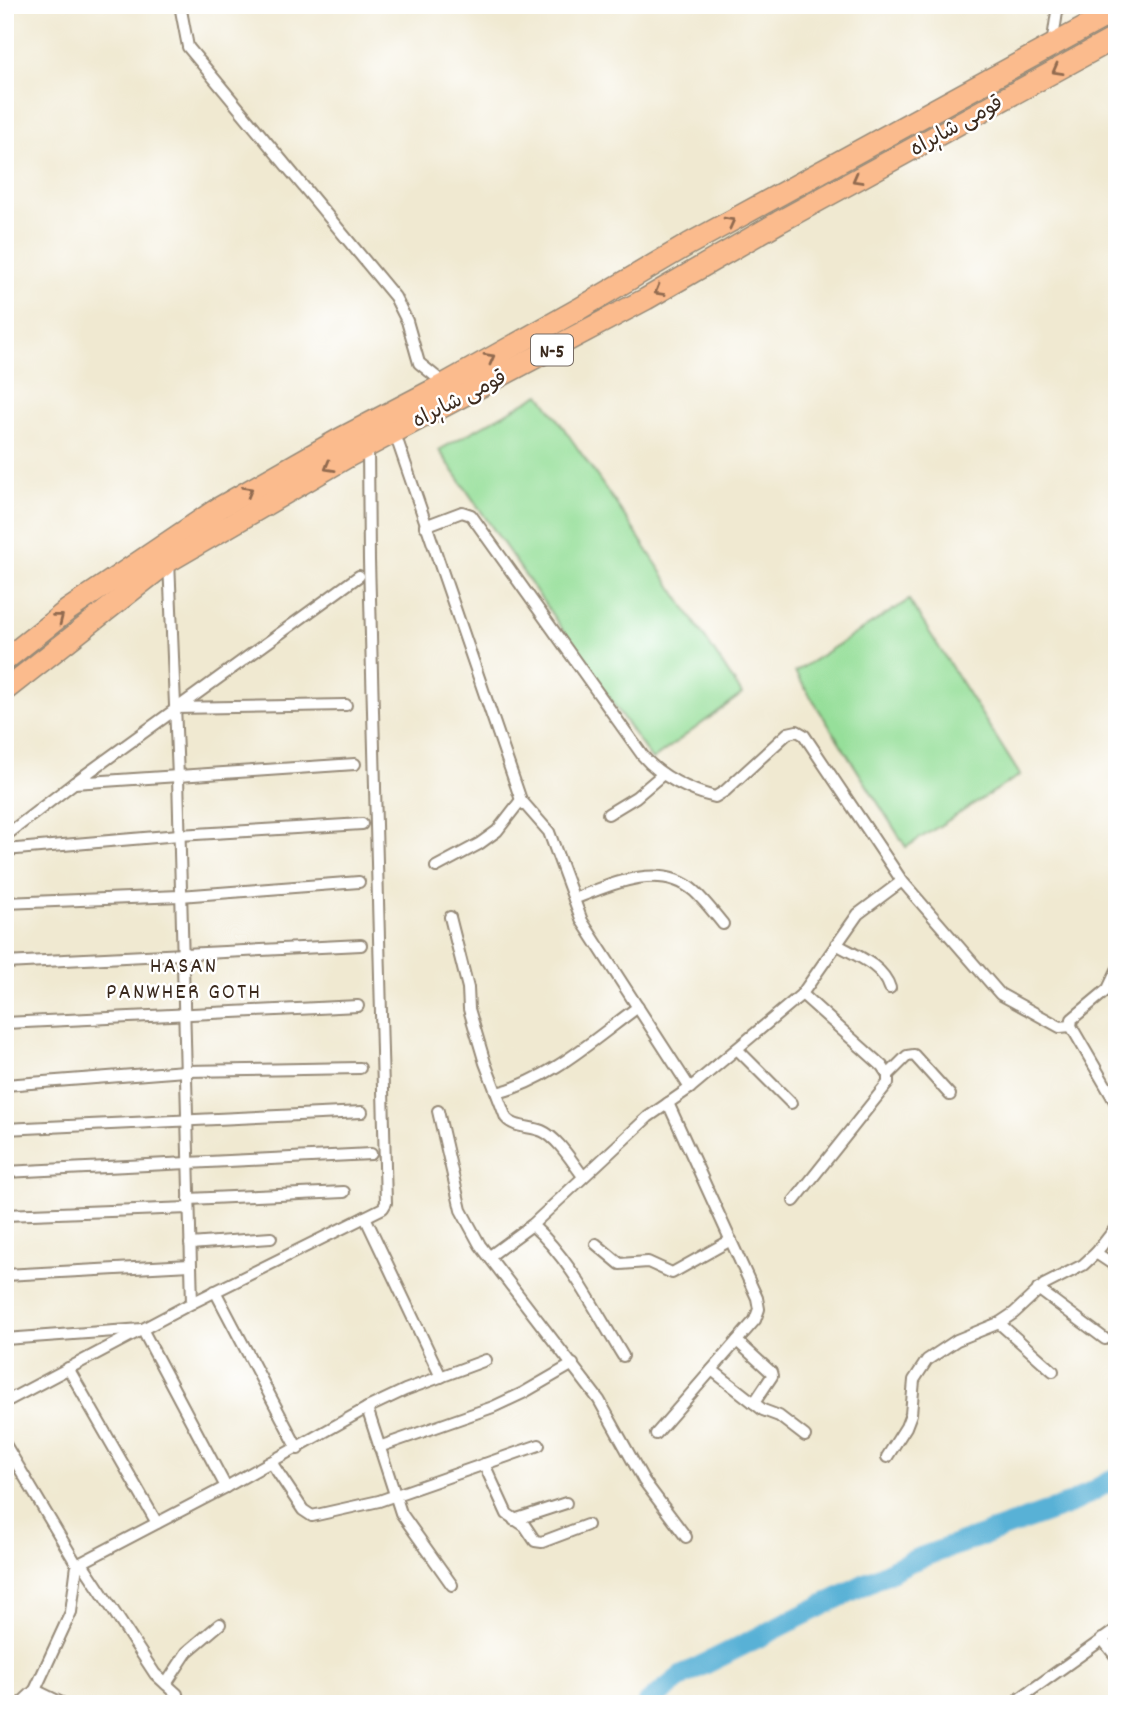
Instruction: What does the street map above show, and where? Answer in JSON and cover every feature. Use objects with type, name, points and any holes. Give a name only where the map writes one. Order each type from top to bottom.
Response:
[{"type":"highway","name":"قومی شاہراہ","points":[[5,660],[68,610],[219,508],[340,439],[445,384],[689,244],[1117,10]]},
{"type":"highway","name":"قومی شاہراہ","points":[[5,690],[169,561],[394,431],[646,299],[779,222],[1117,37]]},
{"type":"street","points":[[180,5],[188,47],[395,297],[407,321],[419,363],[445,384]]},
{"type":"street","points":[[1052,46],[1058,5]]},
{"type":"street","points":[[394,431],[521,800],[549,832],[582,921],[690,1088]]},
{"type":"street","points":[[5,1402],[215,1291],[383,1208],[387,1198],[368,446]]},
{"type":"street","points":[[425,526],[462,512],[471,515],[643,756],[663,774],[715,797],[788,733],[797,731],[804,735],[902,881],[1000,994],[1060,1027],[1071,1026]]},
{"type":"street","points":[[169,561],[178,777],[192,1303]]},
{"type":"street","points":[[5,836],[175,708],[359,576]]},
{"type":"street","points":[[175,708],[346,705]]},
{"type":"street","points":[[74,783],[355,764]]},
{"type":"street","points":[[608,814],[636,797],[663,774]]},
{"type":"street","points":[[436,867],[497,831],[521,800]]},
{"type":"street","points":[[5,850],[179,835],[362,824]]},
{"type":"street","points":[[574,898],[618,881],[652,877],[674,881],[692,890],[723,924]]},
{"type":"street","points":[[490,1256],[532,1225],[648,1117],[690,1088],[802,993],[858,914],[902,881]]},
{"type":"street","points":[[5,904],[180,896],[359,882]]},
{"type":"street","points":[[450,918],[468,988],[469,1009],[503,1112],[510,1123],[544,1131],[583,1176]]},
{"type":"street","points":[[836,944],[880,971],[888,980],[890,988]]},
{"type":"street","points":[[5,963],[361,945]]},
{"type":"street","points":[[1117,970],[1108,989],[1072,1019],[1071,1026],[1117,1105]]},
{"type":"street","points":[[794,1201],[888,1083],[888,1074],[882,1066],[802,993]]},
{"type":"street","points":[[5,1023],[358,1006]]},
{"type":"street","points":[[497,1093],[517,1088],[554,1069],[638,1007]]},
{"type":"street","points":[[737,1049],[791,1102]]},
{"type":"street","points":[[888,1074],[907,1056],[914,1055],[950,1095]]},
{"type":"street","points":[[5,1085],[185,1071],[360,1068]]},
{"type":"street","points":[[656,1434],[755,1320],[758,1309],[757,1298],[668,1103]]},
{"type":"street","points":[[438,1111],[461,1210],[480,1245],[599,1400],[645,1481],[686,1537]]},
{"type":"street","points":[[5,1129],[362,1112]]},
{"type":"street","points":[[5,1172],[371,1154]]},
{"type":"street","points":[[5,1215],[344,1192]]},
{"type":"street","points":[[365,1217],[441,1377]]},
{"type":"street","points":[[532,1225],[547,1238],[568,1268],[623,1356]]},
{"type":"street","points":[[887,1457],[911,1414],[914,1380],[922,1366],[940,1350],[957,1340],[999,1323],[1038,1289],[1083,1265],[1097,1253],[1117,1226]]},
{"type":"street","points":[[190,1244],[271,1238]]},
{"type":"street","points":[[596,1244],[620,1264],[648,1262],[672,1273],[731,1240]]},
{"type":"street","points":[[1097,1253],[1117,1267]]},
{"type":"street","points":[[5,1275],[191,1265]]},
{"type":"street","points":[[1038,1289],[1105,1339]]},
{"type":"street","points":[[215,1291],[298,1449]]},
{"type":"street","points":[[999,1323],[1054,1371]]},
{"type":"street","points":[[5,1339],[142,1329]]},
{"type":"street","points":[[142,1329],[226,1487]]},
{"type":"street","points":[[737,1341],[771,1372],[772,1376],[754,1403]]},
{"type":"street","points":[[79,1564],[298,1449],[367,1408],[405,1390],[486,1360]]},
{"type":"street","points":[[379,1447],[494,1408],[573,1364]]},
{"type":"street","points":[[68,1368],[157,1523]]},
{"type":"street","points":[[712,1370],[768,1413],[779,1416],[805,1436]]},
{"type":"street","points":[[367,1408],[395,1496],[407,1524],[452,1585]]},
{"type":"street","points":[[271,1462],[303,1510],[312,1516],[379,1502],[539,1445]]},
{"type":"street","points":[[7,1451],[79,1564],[155,1674],[177,1694],[179,1704]]},
{"type":"street","points":[[484,1464],[507,1514],[525,1526],[538,1542],[586,1525]]},
{"type":"street","points":[[514,1520],[566,1503]]},
{"type":"street","points":[[20,1704],[35,1690],[71,1612],[79,1564]]},
{"type":"street","points":[[166,1684],[187,1653],[220,1624]]},
{"type":"street","points":[[1012,1704],[1117,1629]]},
{"type":"street","points":[[1102,1639],[1117,1658]]},
{"type":"street","points":[[35,1690],[64,1704]]},
{"type":"green space","points":[[540,394],[742,694],[652,760],[439,450]]},
{"type":"green space","points":[[909,600],[1020,775],[906,847],[795,672]]},
{"type":"waterway","points":[[647,1704],[683,1675],[911,1561],[1070,1504],[1117,1477]]},
{"type":"district","name":"HASAN PANWHER GOTH","points":[[184,977]]}]
